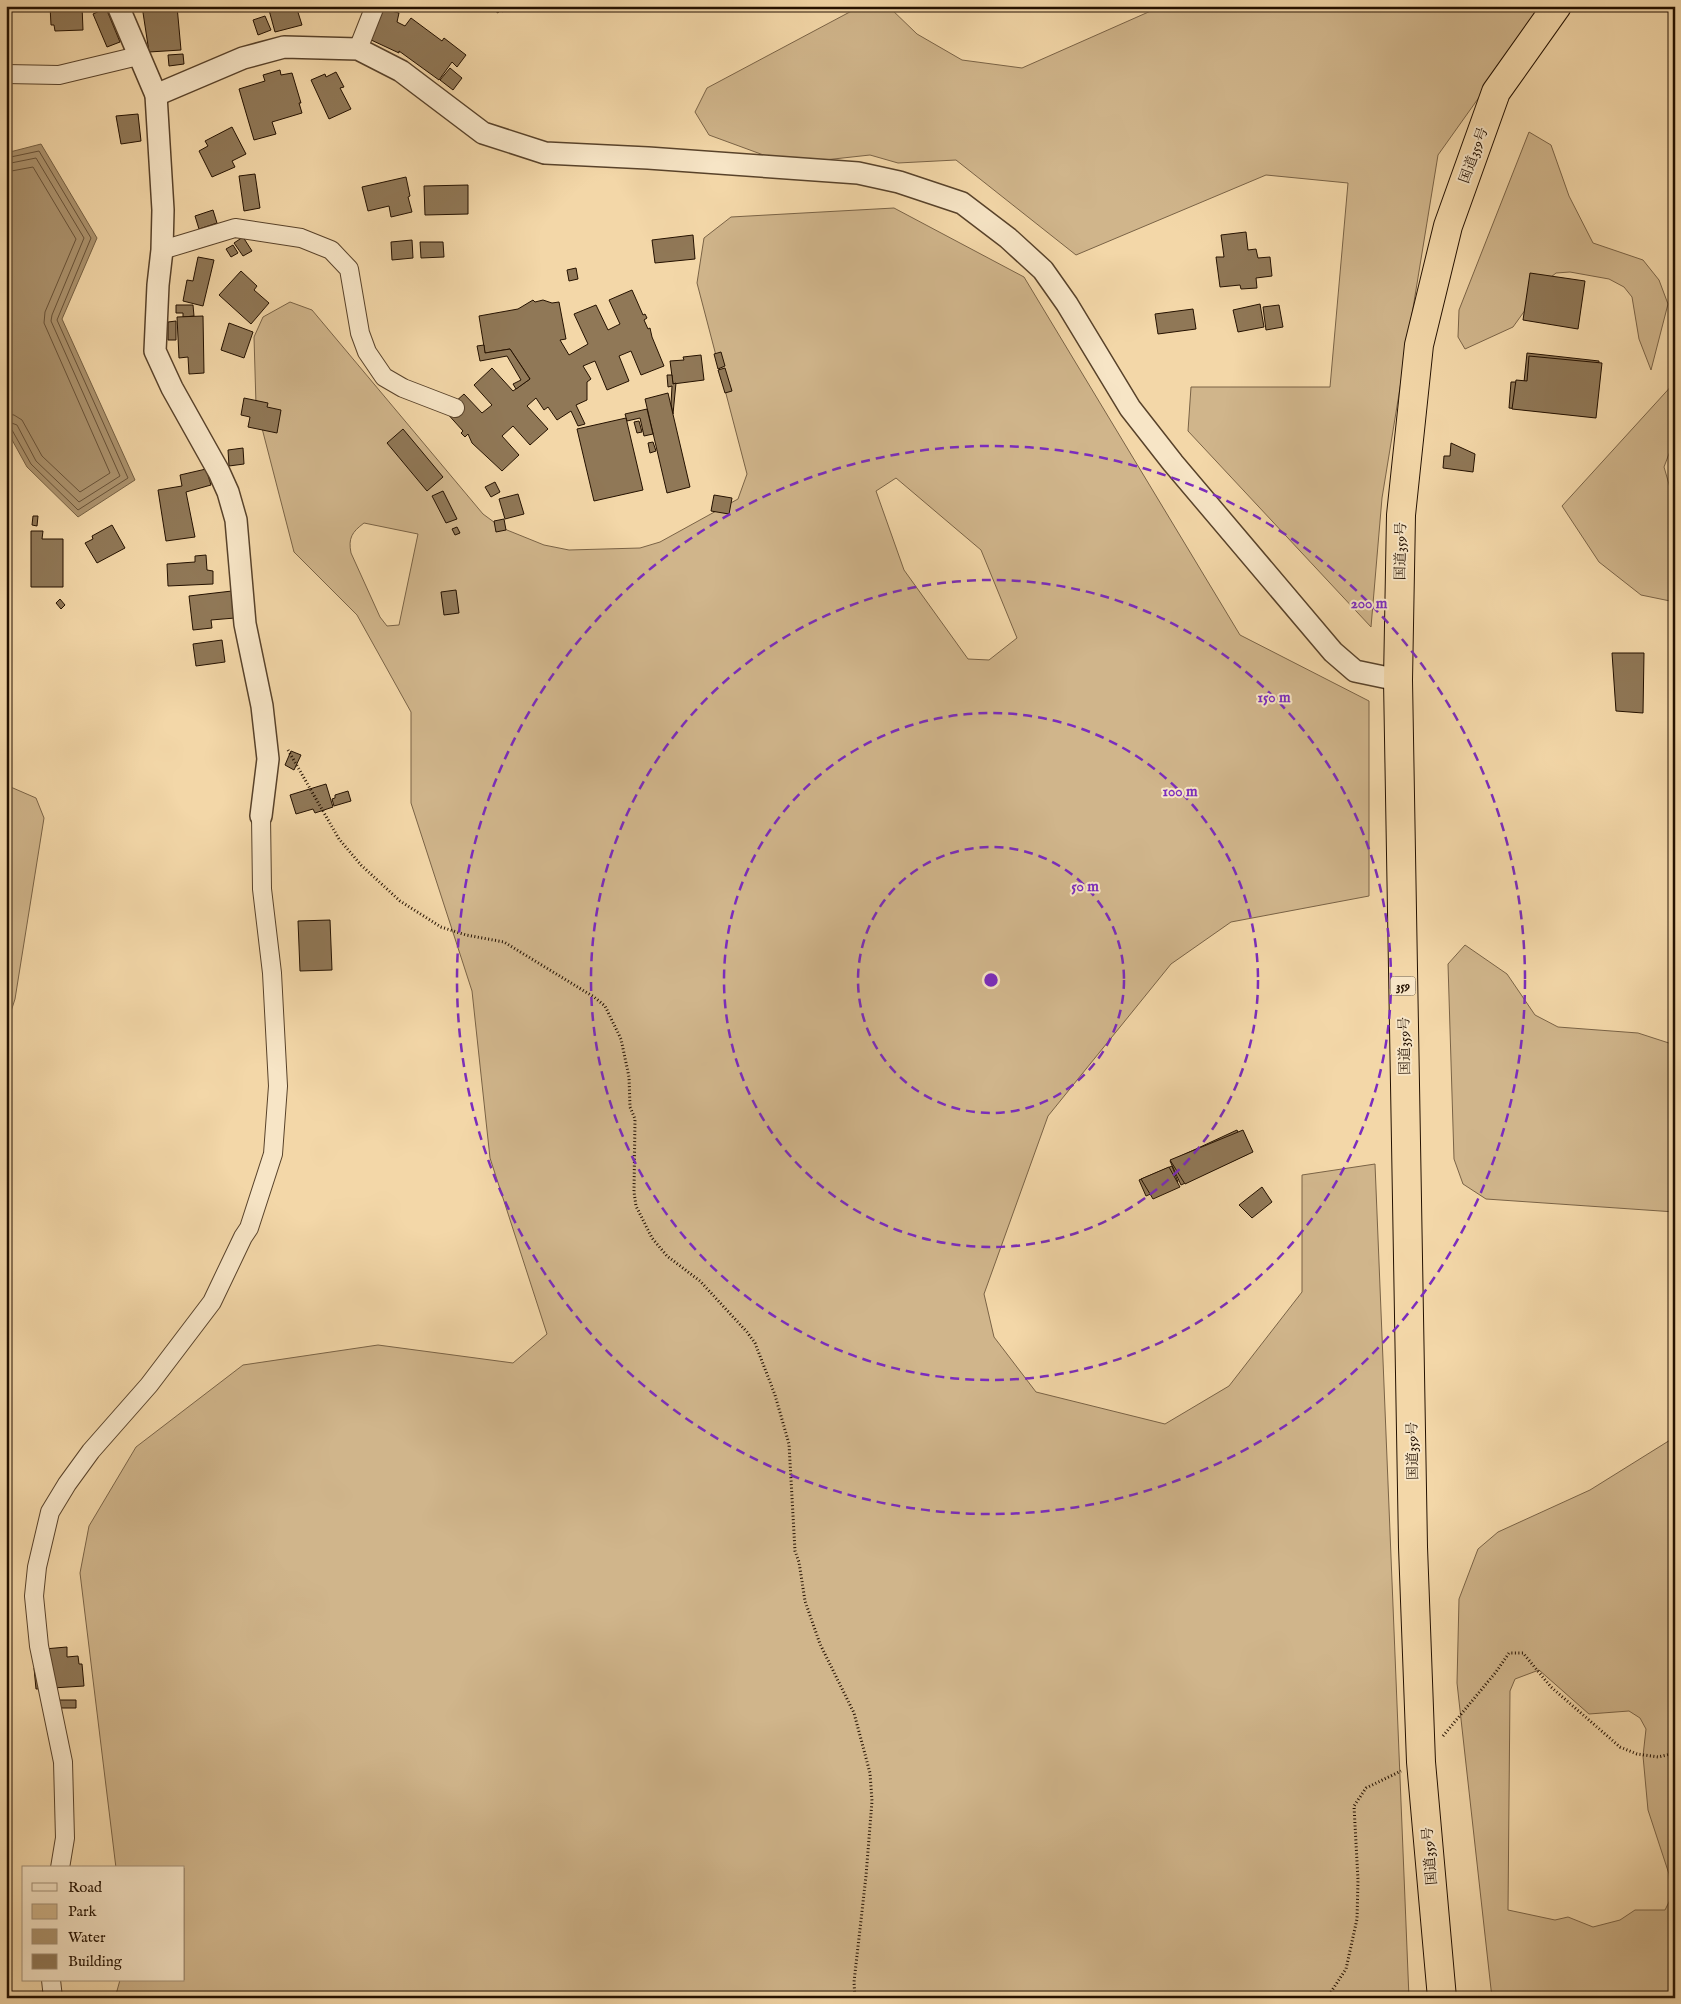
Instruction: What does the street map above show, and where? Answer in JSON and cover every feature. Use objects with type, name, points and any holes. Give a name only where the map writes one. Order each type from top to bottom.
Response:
[{"type":"highway","name":"国道359号","points":[[1442,1998],[1421,1762],[1413,1537],[1398,680],[1401,515],[1419,345],[1448,226],[1496,92],[1557,6]]},
{"type":"street","points":[[60,1866],[65,1838],[63,1762],[39,1646],[34,1596],[37,1567],[50,1512],[67,1484],[91,1451],[149,1385],[212,1302],[243,1237],[250,1228],[273,1154],[278,1086],[272,973],[262,889],[261,816],[268,759],[262,706],[245,624],[236,520],[228,492],[219,472],[172,388],[155,350],[158,285],[162,250],[162,191],[156,95],[118,6]]},
{"type":"street","points":[[358,48],[375,6]]},
{"type":"street","points":[[156,95],[243,58],[284,47],[358,48],[401,70],[484,133],[545,152],[858,173],[899,182],[962,204],[1008,238],[1043,270],[1067,304],[1130,408],[1173,464],[1333,652],[1355,671],[1398,680]]},
{"type":"street","points":[[6,74],[59,75],[138,56]]},
{"type":"street","points":[[162,250],[234,228],[301,238],[331,250],[349,269],[360,333],[367,352],[384,377],[403,388],[455,408]]},
{"type":"street","points":[[51,1982],[53,1998]]},
{"type":"path","points":[[286,748],[339,839],[361,865],[400,901],[441,927],[466,935],[504,942],[594,997],[605,1006],[621,1039],[629,1077],[630,1107],[635,1119],[634,1192],[636,1206],[652,1238],[667,1256],[700,1282],[755,1342],[775,1395],[789,1444],[795,1552],[799,1562],[805,1601],[820,1644],[854,1713],[870,1773],[872,1801],[854,1982],[855,1998]]},
{"type":"path","points":[[1327,1998],[1346,1969],[1357,1919],[1358,1880],[1354,1806],[1366,1788],[1421,1762],[1496,1672],[1509,1653],[1523,1654],[1551,1688],[1620,1747],[1637,1754],[1658,1757],[1675,1753]]},
{"type":"green space","points":[[861,6],[888,6],[917,34],[962,60],[1022,68],[1162,6],[1544,6],[1438,155],[1382,498],[1371,627],[1188,431],[1191,387],[1330,387],[1348,183],[1266,175],[1076,255],[956,160],[898,163],[870,155],[788,164],[709,135],[695,112],[707,88]]},
{"type":"green space","points":[[1529,132],[1551,145],[1569,196],[1593,243],[1643,260],[1659,280],[1668,304],[1651,370],[1639,339],[1632,297],[1624,287],[1609,279],[1570,272],[1556,273],[1546,281],[1513,327],[1465,349],[1458,337],[1459,310]]},
{"type":"green space","points":[[894,208],[1024,277],[1240,635],[1369,701],[1369,896],[1231,922],[1171,964],[1048,1116],[984,1294],[994,1337],[1036,1392],[1165,1424],[1229,1386],[1302,1292],[1302,1175],[1375,1164],[1409,1998],[115,1998],[119,1982],[185,1982],[185,1866],[116,1866],[80,1573],[89,1526],[136,1447],[243,1365],[378,1345],[513,1363],[547,1334],[490,1158],[472,991],[411,803],[411,712],[357,615],[294,552],[256,405],[254,337],[263,317],[290,302],[312,310],[483,514],[502,528],[544,545],[569,550],[640,548],[660,542],[738,499],[747,474],[697,283],[704,238],[731,217]],"holes":[[[896,478],[981,550],[1017,638],[989,660],[968,659],[904,570],[876,491]],[[364,523],[418,534],[399,625],[387,626],[380,617],[351,553],[350,543],[352,536],[356,529]]]},
{"type":"green space","points":[[1675,382],[1675,438],[1664,467],[1675,505],[1675,602],[1641,595],[1599,562],[1562,506]]},
{"type":"green space","points":[[6,785],[36,798],[44,818],[15,999],[6,1027]]},
{"type":"green space","points":[[1465,945],[1507,974],[1535,1015],[1558,1027],[1638,1033],[1675,1045],[1675,1212],[1486,1199],[1463,1184],[1454,1159],[1448,964]]},
{"type":"green space","points":[[1675,1437],[1675,1998],[1492,1998],[1457,1683],[1459,1599],[1478,1549],[1498,1532],[1590,1490]],"holes":[[[1539,1670],[1589,1714],[1629,1711],[1640,1718],[1646,1729],[1643,1756],[1648,1810],[1669,1874],[1671,1898],[1665,1910],[1635,1910],[1620,1920],[1593,1927],[1568,1917],[1555,1920],[1508,1910],[1510,1691],[1515,1679]]]},
{"type":"water","points":[[41,144],[97,238],[62,319],[135,480],[78,517],[27,467],[6,429],[6,153]]},
{"type":"building","points":[[50,6],[82,6],[83,30],[55,31],[54,25],[51,25]]},
{"type":"building","points":[[142,6],[177,6],[181,50],[149,52]]},
{"type":"building","points":[[284,6],[296,6],[302,25],[275,32],[269,10]]},
{"type":"building","points":[[488,6],[507,6],[503,12],[500,10],[498,13]]},
{"type":"building","points":[[376,7],[399,13],[397,22],[405,26],[411,18],[442,41],[444,38],[466,55],[457,67],[452,62],[439,80],[399,51],[399,53],[369,39]]},
{"type":"building","points":[[106,8],[120,42],[107,47],[93,14]]},
{"type":"building","points":[[265,16],[271,30],[258,35],[253,20]]},
{"type":"building","points":[[183,54],[184,64],[169,66],[168,55]]},
{"type":"building","points":[[450,68],[462,78],[453,90],[440,80]]},
{"type":"building","points":[[280,70],[281,75],[292,73],[302,113],[272,122],[276,134],[254,140],[239,89],[265,81],[263,75]]},
{"type":"building","points":[[336,72],[344,87],[340,88],[351,109],[329,119],[311,80],[325,74],[326,77]]},
{"type":"building","points":[[138,114],[141,141],[121,144],[116,116]]},
{"type":"building","points":[[232,127],[246,154],[232,161],[235,167],[212,177],[199,151],[208,146],[205,141]]},
{"type":"building","points":[[255,174],[260,208],[244,211],[239,176]]},
{"type":"building","points":[[406,177],[412,212],[391,217],[389,206],[368,211],[362,187]]},
{"type":"building","points":[[468,185],[468,214],[425,215],[424,186]]},
{"type":"building","points":[[213,210],[217,223],[199,229],[195,216]]},
{"type":"building","points":[[1246,232],[1248,250],[1256,249],[1258,258],[1270,257],[1272,276],[1256,278],[1257,288],[1241,289],[1240,285],[1220,287],[1216,257],[1224,257],[1221,235]]},
{"type":"building","points":[[693,235],[695,259],[655,263],[652,240]]},
{"type":"building","points":[[243,237],[252,251],[243,256],[234,243]]},
{"type":"building","points":[[412,240],[413,258],[392,260],[391,242]]},
{"type":"building","points":[[420,242],[443,242],[444,257],[421,258]]},
{"type":"building","points":[[233,245],[238,253],[231,257],[226,249]]},
{"type":"building","points":[[198,257],[214,260],[203,306],[183,301],[187,280],[193,281]]},
{"type":"building","points":[[576,268],[578,279],[569,281],[567,270]]},
{"type":"building","points":[[241,271],[257,286],[254,290],[269,303],[251,324],[219,295]]},
{"type":"building","points":[[1530,273],[1585,281],[1578,329],[1523,320]]},
{"type":"building","points":[[632,290],[643,315],[645,314],[647,318],[644,320],[648,329],[650,328],[664,366],[641,375],[631,351],[619,356],[629,381],[607,390],[595,361],[583,366],[591,379],[587,382],[587,400],[576,405],[585,424],[578,426],[571,411],[557,420],[548,407],[544,410],[536,398],[527,406],[548,429],[530,445],[513,426],[502,436],[519,455],[502,471],[472,443],[468,434],[465,437],[461,433],[463,431],[445,411],[464,394],[482,413],[492,405],[474,385],[492,368],[513,391],[530,379],[510,349],[485,353],[479,316],[518,309],[533,300],[535,302],[543,300],[552,303],[559,302],[566,339],[560,340],[569,355],[588,344],[574,314],[596,305],[608,330],[620,324],[609,300]]},
{"type":"building","points":[[1260,304],[1264,327],[1238,332],[1233,310]]},
{"type":"building","points":[[176,305],[193,305],[194,316],[183,317],[183,313],[176,313]]},
{"type":"building","points":[[1279,305],[1283,327],[1266,330],[1263,307]]},
{"type":"building","points":[[1193,309],[1196,329],[1158,334],[1155,314]]},
{"type":"building","points":[[203,316],[204,373],[189,374],[188,357],[179,358],[177,317]]},
{"type":"building","points":[[176,321],[176,340],[168,340],[168,322]]},
{"type":"building","points":[[229,323],[253,332],[244,358],[221,350]]},
{"type":"building","points":[[484,345],[485,353],[510,349],[530,379],[516,389],[513,384],[521,380],[507,356],[480,361],[477,346]]},
{"type":"building","points":[[721,352],[725,366],[718,369],[714,354]]},
{"type":"building","points":[[1527,353],[1599,361],[1593,417],[1509,408],[1511,382],[1524,382]]},
{"type":"building","points":[[701,355],[704,380],[673,384],[670,361],[684,360],[683,357]]},
{"type":"building","points":[[1529,356],[1602,363],[1596,418],[1512,409],[1516,380],[1527,381]]},
{"type":"building","points":[[725,368],[732,391],[725,393],[718,370]]},
{"type":"building","points":[[667,375],[672,375],[673,384],[676,383],[673,414],[671,404],[672,386],[668,387]]},
{"type":"building","points":[[668,393],[690,487],[667,493],[645,399]]},
{"type":"building","points":[[244,398],[268,403],[267,407],[281,410],[277,433],[248,427],[250,417],[241,415]]},
{"type":"building","points":[[647,409],[653,434],[644,436],[640,418],[627,421],[625,414]]},
{"type":"building","points":[[626,418],[643,490],[594,501],[577,429]]},
{"type":"building","points":[[639,421],[642,432],[637,433],[634,422]]},
{"type":"building","points":[[403,429],[443,477],[427,491],[387,443]]},
{"type":"building","points":[[653,442],[656,451],[650,453],[648,443]]},
{"type":"building","points":[[1451,443],[1475,454],[1473,472],[1443,468],[1444,456],[1450,456]]},
{"type":"building","points":[[243,448],[244,464],[229,466],[228,450]]},
{"type":"building","points":[[206,469],[211,485],[186,492],[195,537],[166,541],[158,490],[182,486],[180,475]]},
{"type":"building","points":[[495,482],[500,492],[491,497],[485,487]]},
{"type":"building","points":[[443,491],[457,519],[446,523],[432,496]]},
{"type":"building","points":[[518,494],[524,514],[505,519],[499,499]]},
{"type":"building","points":[[714,495],[732,498],[729,514],[711,511]]},
{"type":"building","points":[[33,516],[38,516],[37,526],[32,525]]},
{"type":"building","points":[[504,519],[506,530],[496,532],[494,521]]},
{"type":"building","points":[[112,525],[125,548],[97,563],[85,543],[93,539],[92,536]]},
{"type":"building","points":[[457,527],[460,533],[455,535],[452,529]]},
{"type":"building","points":[[31,531],[43,531],[42,539],[63,539],[63,587],[31,587]]},
{"type":"building","points":[[206,555],[207,570],[213,571],[213,584],[168,586],[167,564],[195,562],[195,556]]},
{"type":"building","points":[[456,590],[459,613],[444,615],[441,592]]},
{"type":"building","points":[[232,591],[235,618],[211,620],[212,628],[193,630],[189,596]]},
{"type":"building","points":[[60,599],[65,605],[61,609],[56,603]]},
{"type":"building","points":[[222,640],[225,662],[196,666],[193,644]]},
{"type":"building","points":[[1612,653],[1644,653],[1643,713],[1616,711]]},
{"type":"building","points":[[291,751],[301,755],[294,770],[285,765]]},
{"type":"building","points":[[326,784],[333,807],[315,813],[313,809],[296,814],[290,795]]},
{"type":"building","points":[[348,791],[351,801],[334,806],[332,799],[335,798],[335,795]]},
{"type":"building","points":[[330,920],[332,970],[300,971],[298,921]]},
{"type":"building","points":[[1237,1130],[1248,1154],[1181,1185],[1170,1161]]},
{"type":"building","points":[[1243,1130],[1253,1152],[1185,1184],[1170,1160]]},
{"type":"building","points":[[1172,1166],[1178,1182],[1146,1196],[1139,1180]]},
{"type":"building","points":[[1169,1167],[1180,1187],[1153,1199],[1141,1179]]},
{"type":"building","points":[[1262,1187],[1272,1202],[1252,1218],[1239,1205]]},
{"type":"building","points":[[67,1647],[67,1657],[78,1656],[79,1664],[82,1664],[84,1686],[36,1689],[34,1668],[45,1667],[44,1649]]},
{"type":"building","points":[[57,1700],[76,1700],[76,1708],[56,1708]]}]
